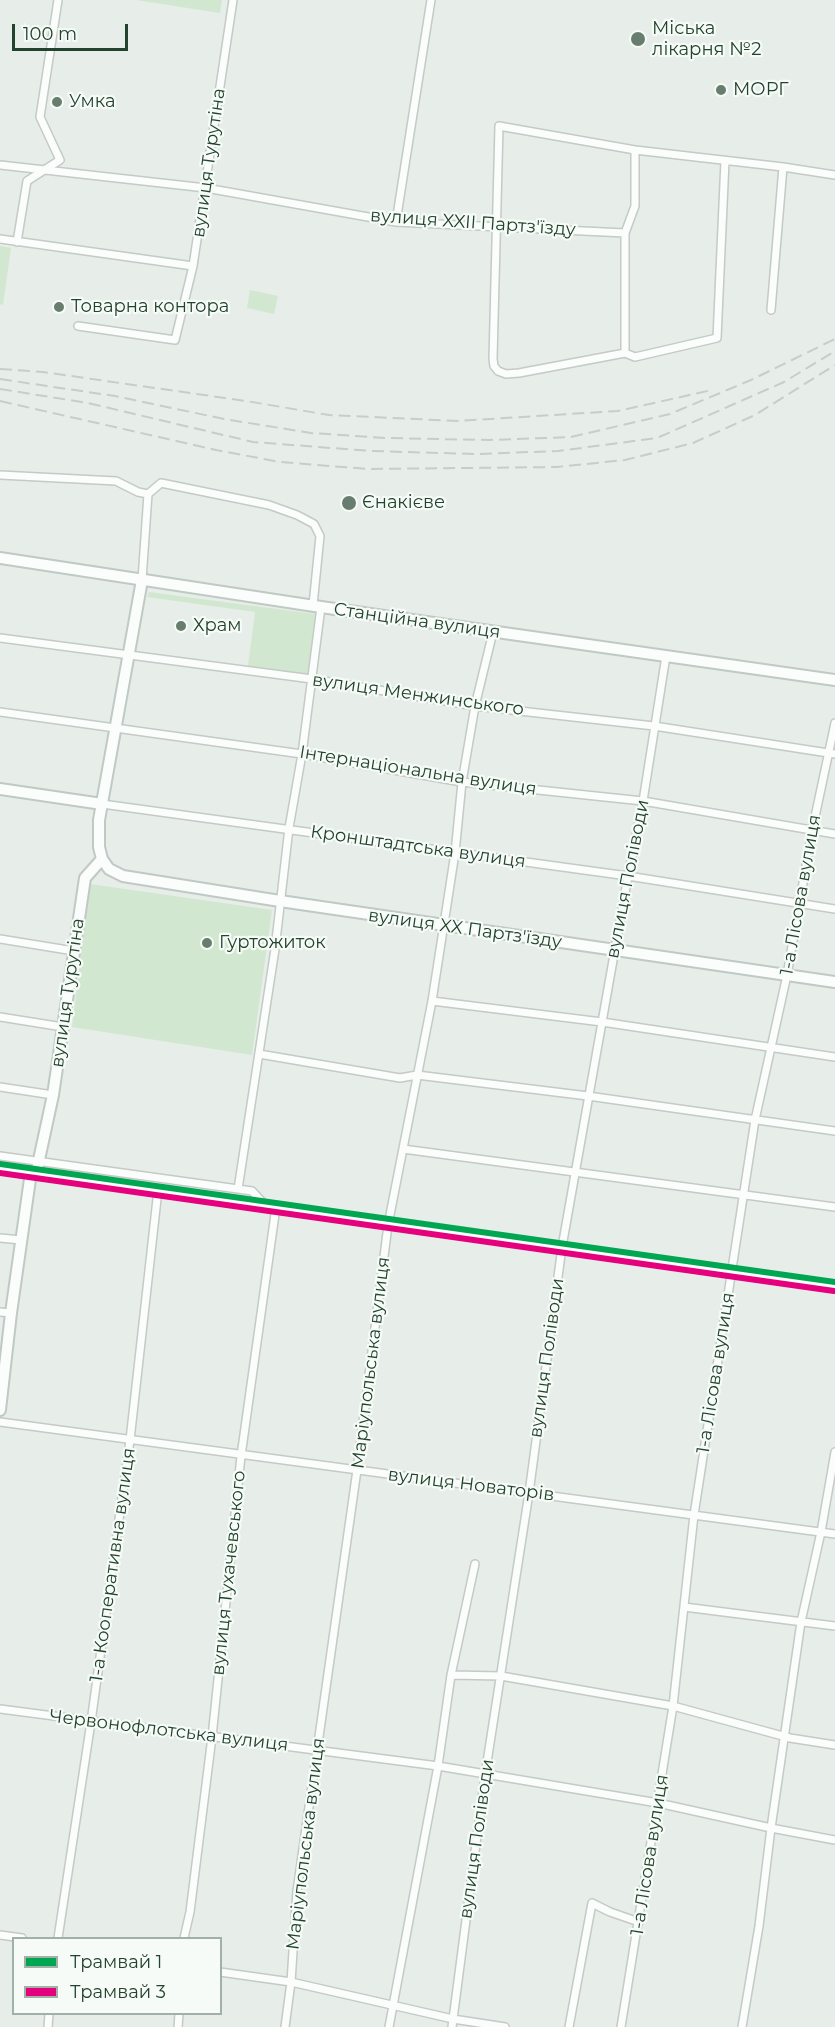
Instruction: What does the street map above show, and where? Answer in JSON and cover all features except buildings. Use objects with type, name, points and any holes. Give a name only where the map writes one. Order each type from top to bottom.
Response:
[{"type":"street","points":[[17,242],[27,181],[60,160],[40,117],[58,0]]},
{"type":"street","name":"вулиця Турутіна","points":[[78,326],[175,340],[194,266],[232,0]]},
{"type":"street","points":[[396,222],[431,0]]},
{"type":"street","points":[[724,161],[717,338],[635,357],[625,353],[519,373],[506,374],[498,371],[493,359],[499,126],[635,150],[783,167],[835,175]]},
{"type":"street","points":[[625,353],[625,233],[635,206],[635,150]]},
{"type":"street","name":"вулиця XXII Партз'їзду","points":[[0,165],[206,188],[396,222],[625,233]]},
{"type":"street","points":[[771,310],[783,167]]},
{"type":"street","points":[[0,239],[194,266]]},
{"type":"street","points":[[0,475],[116,481],[138,492],[148,494]]},
{"type":"street","points":[[102,859],[99,847],[102,804],[142,580],[148,494],[161,483],[269,506],[297,515],[314,524],[321,536],[312,679],[289,828],[275,949],[238,1189]]},
{"type":"street","name":"Станційна вулиця","points":[[0,558],[493,632],[835,680]]},
{"type":"street","name":"Маріупольська вулиця","points":[[285,2027],[291,1982],[297,1891],[357,1470],[388,1225],[432,1001],[455,853],[462,782],[475,706],[493,632]]},
{"type":"street","name":"вулиця Менжинського","points":[[0,638],[312,679],[475,706],[654,726],[832,754]]},
{"type":"street","name":"вулиця Поліводи","points":[[452,2027],[485,1775],[529,1493],[562,1247],[643,801],[666,656]]},
{"type":"street","name":"Інтернаціональна вулиця","points":[[0,712],[302,754],[462,782],[643,801],[835,834]]},
{"type":"street","name":"1-а Лісова вулиця","points":[[621,2027],[673,1706],[694,1515],[756,1120],[787,975],[812,831],[832,754],[835,723]]},
{"type":"street","name":"Кронштадтська вулиця","points":[[0,789],[628,876],[835,909]]},
{"type":"street","name":"вулиця Турутіна","points":[[0,1410],[5,1313],[21,1240],[32,1172],[37,1168],[53,1095],[85,878],[102,859]]},
{"type":"street","name":"вулиця XX Партз'їзду","points":[[102,859],[109,869],[123,876],[444,926],[835,982]]},
{"type":"street","points":[[0,939],[74,951]]},
{"type":"street","points":[[432,1001],[602,1022],[835,1057]]},
{"type":"street","points":[[0,1017],[63,1027]]},
{"type":"street","points":[[259,1054],[400,1078],[417,1075],[588,1096],[835,1131]]},
{"type":"street","points":[[0,1087],[53,1095]]},
{"type":"street","points":[[403,1149],[835,1207]]},
{"type":"street","points":[[0,1156],[252,1191],[266,1205]]},
{"type":"street","points":[[0,1168],[835,1287]]},
{"type":"street","name":"1-а Кооперативна вулиця","points":[[58,1937],[91,1722],[129,1440],[159,1190]]},
{"type":"street","name":"вулиця Тухачевського","points":[[183,1937],[190,1912],[212,1737],[241,1456],[276,1207]]},
{"type":"street","points":[[0,1238],[21,1240]]},
{"type":"street","name":"вулиця Новаторів","points":[[0,1422],[835,1534]]},
{"type":"street","points":[[742,2027],[759,1926],[801,1622],[821,1532],[835,1452]]},
{"type":"street","points":[[388,2027],[438,1766],[451,1675],[475,1564]]},
{"type":"street","points":[[684,1607],[835,1626]]},
{"type":"street","points":[[451,1675],[501,1676],[673,1706],[790,1738],[835,1745]]},
{"type":"street","name":"Червонофлотська вулиця","points":[[0,1709],[438,1766],[658,1803],[835,1840]]},
{"type":"street","points":[[569,2027],[592,1903],[639,1922]]},
{"type":"street","points":[[222,1972],[291,1982],[453,2019],[505,2027]]},
{"type":"green space","points":[[136,0],[222,0],[220,13]]},
{"type":"green space","points":[[0,246],[11,248],[3,305],[0,304]]},
{"type":"green space","points":[[250,290],[278,296],[274,314],[247,308]]},
{"type":"green space","points":[[149,592],[315,614],[308,674],[248,666],[255,612],[147,597]]},
{"type":"green space","points":[[90,884],[272,910],[252,1055],[72,1027]]},
{"type":"railway","points":[[0,379],[115,396],[224,419],[311,433],[386,438],[489,440],[571,437],[670,414],[751,380],[835,339]]},
{"type":"railway","points":[[0,389],[88,403],[253,442],[371,451],[477,454],[558,451],[657,438],[784,382],[835,351]]},
{"type":"railway","points":[[0,401],[216,450],[280,462],[368,469],[557,467],[625,460],[693,443],[755,415],[835,365]]},
{"type":"railway","points":[[0,369],[43,372],[329,415],[458,421],[618,411],[712,390]]},
{"type":"tram line","name":"1","points":[[0,1164],[835,1282]]},
{"type":"tram line","name":"3","points":[[0,1173],[834,1291]]},
{"type":"place","name":"Міська лікарня №2","points":[[638,39]]},
{"type":"place","name":"МОРГ","points":[[721,90]]},
{"type":"place","name":"Умка","points":[[57,102]]},
{"type":"place","name":"Товарна контора","points":[[59,307]]},
{"type":"place","name":"Єнакієве","points":[[349,503]]},
{"type":"place","name":"Храм","points":[[181,626]]},
{"type":"place","name":"Гуртожиток","points":[[207,943]]}]
